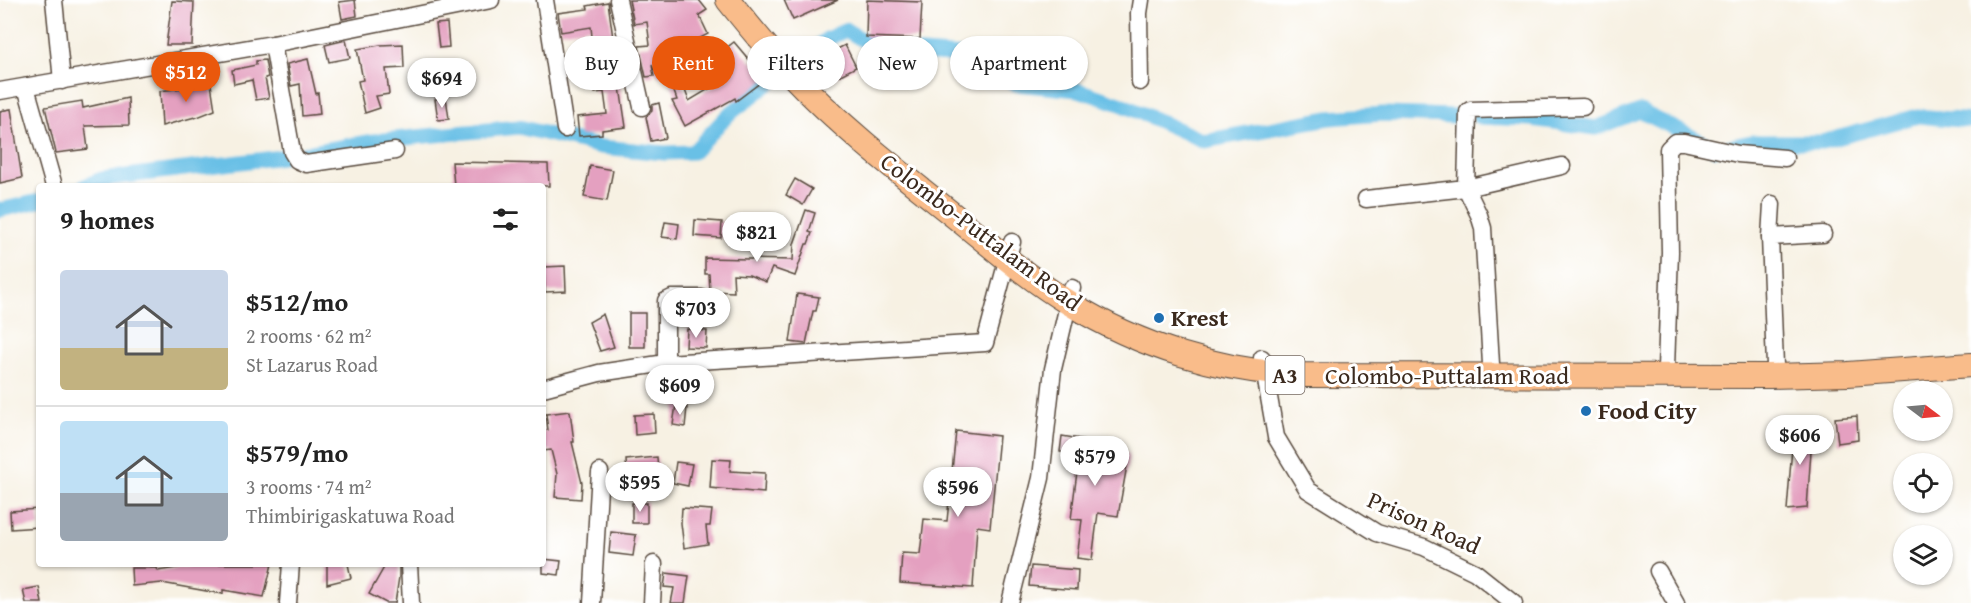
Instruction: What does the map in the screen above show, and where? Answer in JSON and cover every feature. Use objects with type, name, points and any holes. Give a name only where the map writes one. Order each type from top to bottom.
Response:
[{"type":"highway","name":"Colombo-Puttalam Road","points":[[728,0],[790,73],[831,113],[909,179],[1070,295],[1205,348],[1304,375],[1665,377],[1848,374],[1971,365]]},
{"type":"highway","name":"Colombo-Puttalam Road","points":[[747,0],[798,61],[840,103],[1010,250]]},
{"type":"highway","name":"Colombo-Puttalam Road","points":[[1263,365],[1370,363],[1666,368],[1847,363],[1971,354]]},
{"type":"street","points":[[54,0],[62,81]]},
{"type":"street","points":[[0,91],[273,44],[491,0]]},
{"type":"street","points":[[545,0],[565,129]]},
{"type":"street","points":[[618,0],[642,107]]},
{"type":"street","points":[[1140,82],[1139,13],[1141,0]]},
{"type":"street","points":[[273,44],[292,152],[297,160],[306,164],[394,151]]},
{"type":"street","points":[[26,87],[53,183]]},
{"type":"street","points":[[1491,364],[1483,228],[1466,188],[1468,112],[1470,110],[1583,107]]},
{"type":"street","points":[[1666,368],[1670,252],[1668,149],[1675,142],[1684,142],[1738,154],[1785,158]]},
{"type":"street","points":[[1366,199],[1466,188],[1562,166]]},
{"type":"street","points":[[1772,204],[1770,237],[1775,365]]},
{"type":"street","points":[[1770,237],[1823,234]]},
{"type":"street","points":[[546,387],[599,373],[666,363],[985,343],[1010,250]]},
{"type":"street","points":[[1010,603],[1041,478],[1053,369],[1070,295]]},
{"type":"street","points":[[666,363],[666,301],[672,298],[702,298]]},
{"type":"street","name":"Prison Road","points":[[1263,365],[1276,437],[1308,490],[1377,533],[1424,547],[1475,572],[1514,603]]},
{"type":"street","points":[[592,603],[600,472]]},
{"type":"street","points":[[652,603],[654,564]]},
{"type":"street","points":[[288,603],[291,567]]},
{"type":"street","points":[[409,567],[411,603]]},
{"type":"street","points":[[1658,571],[1676,603]]},
{"type":"building","points":[[355,0],[357,16],[342,19],[339,2]]},
{"type":"building","points":[[629,0],[699,0],[707,10],[699,15],[708,34],[704,36],[652,36],[652,76],[646,77],[640,46],[650,45],[647,22],[634,24]]},
{"type":"building","points":[[784,0],[838,0],[793,20]]},
{"type":"building","points":[[867,0],[922,2],[920,36],[866,36]]},
{"type":"building","points":[[172,1],[194,2],[192,45],[166,45]]},
{"type":"building","points":[[608,2],[613,36],[592,36],[591,27],[561,32],[558,13],[588,9],[587,6]]},
{"type":"building","points":[[447,23],[449,47],[439,48],[436,24]]},
{"type":"building","points":[[346,40],[350,58],[329,62],[325,45]]},
{"type":"building","points":[[735,43],[747,57],[747,90],[750,90],[736,101],[735,98],[685,126],[672,101],[677,100],[673,90],[685,90],[689,101],[707,90],[735,90]]},
{"type":"building","points":[[403,44],[404,68],[386,69],[389,94],[376,96],[380,108],[365,113],[358,81],[363,80],[357,49]]},
{"type":"building","points":[[845,45],[856,67],[845,73]]},
{"type":"building","points":[[308,59],[316,94],[318,93],[320,114],[302,116],[300,84],[291,86],[287,64]]},
{"type":"building","points":[[265,60],[268,77],[265,78],[269,98],[256,100],[252,80],[234,84],[232,70],[256,65],[256,61]]},
{"type":"building","points":[[211,84],[215,110],[195,118],[162,126],[160,91]]},
{"type":"building","points":[[595,90],[620,90],[626,127],[602,130],[602,134],[579,136],[577,117],[607,114],[604,92],[595,93]]},
{"type":"building","points":[[446,97],[449,119],[438,120],[435,99]]},
{"type":"building","points":[[128,98],[129,125],[85,126],[88,149],[56,153],[45,107],[82,101],[83,108]]},
{"type":"building","points":[[659,103],[666,138],[651,141],[646,117],[652,111],[652,105]]},
{"type":"building","points":[[11,109],[22,178],[0,183],[0,111]]},
{"type":"building","points":[[452,162],[548,164],[549,186],[546,186],[546,183],[454,183]]},
{"type":"building","points":[[590,166],[613,170],[607,201],[584,197]]},
{"type":"building","points":[[795,179],[812,189],[803,205],[786,195]]},
{"type":"building","points":[[806,210],[815,213],[809,232],[812,233],[795,276],[772,268],[766,282],[749,275],[733,274],[734,292],[710,291],[709,274],[705,274],[705,258],[793,260],[794,244]]},
{"type":"building","points":[[758,218],[773,224],[766,242],[749,240]]},
{"type":"building","points":[[695,220],[722,222],[721,238],[694,236]]},
{"type":"building","points":[[665,222],[679,224],[677,239],[662,237]]},
{"type":"building","points":[[565,266],[566,291],[546,292],[546,267]]},
{"type":"building","points":[[797,294],[819,297],[816,311],[813,311],[806,344],[790,342]]},
{"type":"building","points":[[629,313],[645,313],[645,347],[629,347]]},
{"type":"building","points":[[603,314],[614,347],[600,351],[589,322]]},
{"type":"building","points":[[687,329],[707,331],[706,348],[686,347]]},
{"type":"building","points":[[676,405],[687,407],[685,427],[673,425]]},
{"type":"building","points":[[570,411],[574,442],[572,442],[582,483],[581,499],[555,497],[557,474],[551,450],[546,451],[546,430],[548,430],[546,414]]},
{"type":"building","points":[[654,414],[655,433],[635,435],[634,415]]},
{"type":"building","points":[[1857,416],[1858,440],[1838,443],[1835,418]]},
{"type":"building","points":[[1813,422],[1807,508],[1787,510],[1794,423]]},
{"type":"building","points":[[956,431],[999,436],[990,528],[977,526],[973,588],[900,583],[902,553],[920,554],[924,519],[947,521]]},
{"type":"building","points":[[1062,436],[1104,443],[1103,450],[1129,454],[1118,516],[1098,513],[1092,560],[1077,558],[1082,520],[1071,519],[1079,456],[1060,452]]},
{"type":"building","points":[[657,457],[658,470],[627,474],[626,460]]},
{"type":"building","points":[[712,459],[731,460],[730,471],[765,473],[764,493],[710,488]]},
{"type":"building","points":[[676,462],[692,464],[688,486],[673,483]]},
{"type":"building","points":[[632,503],[647,503],[647,523],[632,523]]},
{"type":"building","points":[[682,508],[712,510],[710,526],[706,526],[708,544],[684,548]]},
{"type":"building","points":[[36,509],[36,527],[11,529],[10,511]]},
{"type":"building","points":[[611,532],[636,535],[633,556],[609,553]]},
{"type":"building","points":[[546,559],[561,561],[559,575],[543,573]]},
{"type":"building","points":[[1031,566],[1078,570],[1077,590],[1029,586]]},
{"type":"building","points":[[183,567],[271,567],[264,597],[223,590],[223,594],[162,583],[132,586],[131,568],[157,568],[158,571]]},
{"type":"building","points":[[327,567],[349,567],[351,578],[327,584]]},
{"type":"building","points":[[384,567],[399,567],[395,603],[386,603],[369,594]]},
{"type":"building","points":[[666,573],[689,576],[685,603],[671,603],[674,588],[664,587]]},
{"type":"building","points":[[39,587],[42,603],[26,603],[23,590]]},
{"type":"waterway","points":[[833,36],[846,30],[880,50],[964,56],[1015,84],[1078,90],[1123,105],[1204,141],[1329,118],[1383,114],[1456,116]]},
{"type":"waterway","points":[[306,153],[374,141],[519,127],[601,147],[665,153],[693,152],[728,115],[760,90]]},
{"type":"waterway","points":[[1479,117],[1532,119],[1596,128],[1640,111],[1716,149],[1752,142],[1822,142],[1918,116],[1971,121]]},
{"type":"waterway","points":[[92,183],[102,179],[282,157]]},
{"type":"waterway","points":[[0,210],[36,202]]},
{"type":"place","name":"Krest","points":[[1159,318]]},
{"type":"place","name":"Food City","points":[[1586,411]]}]
